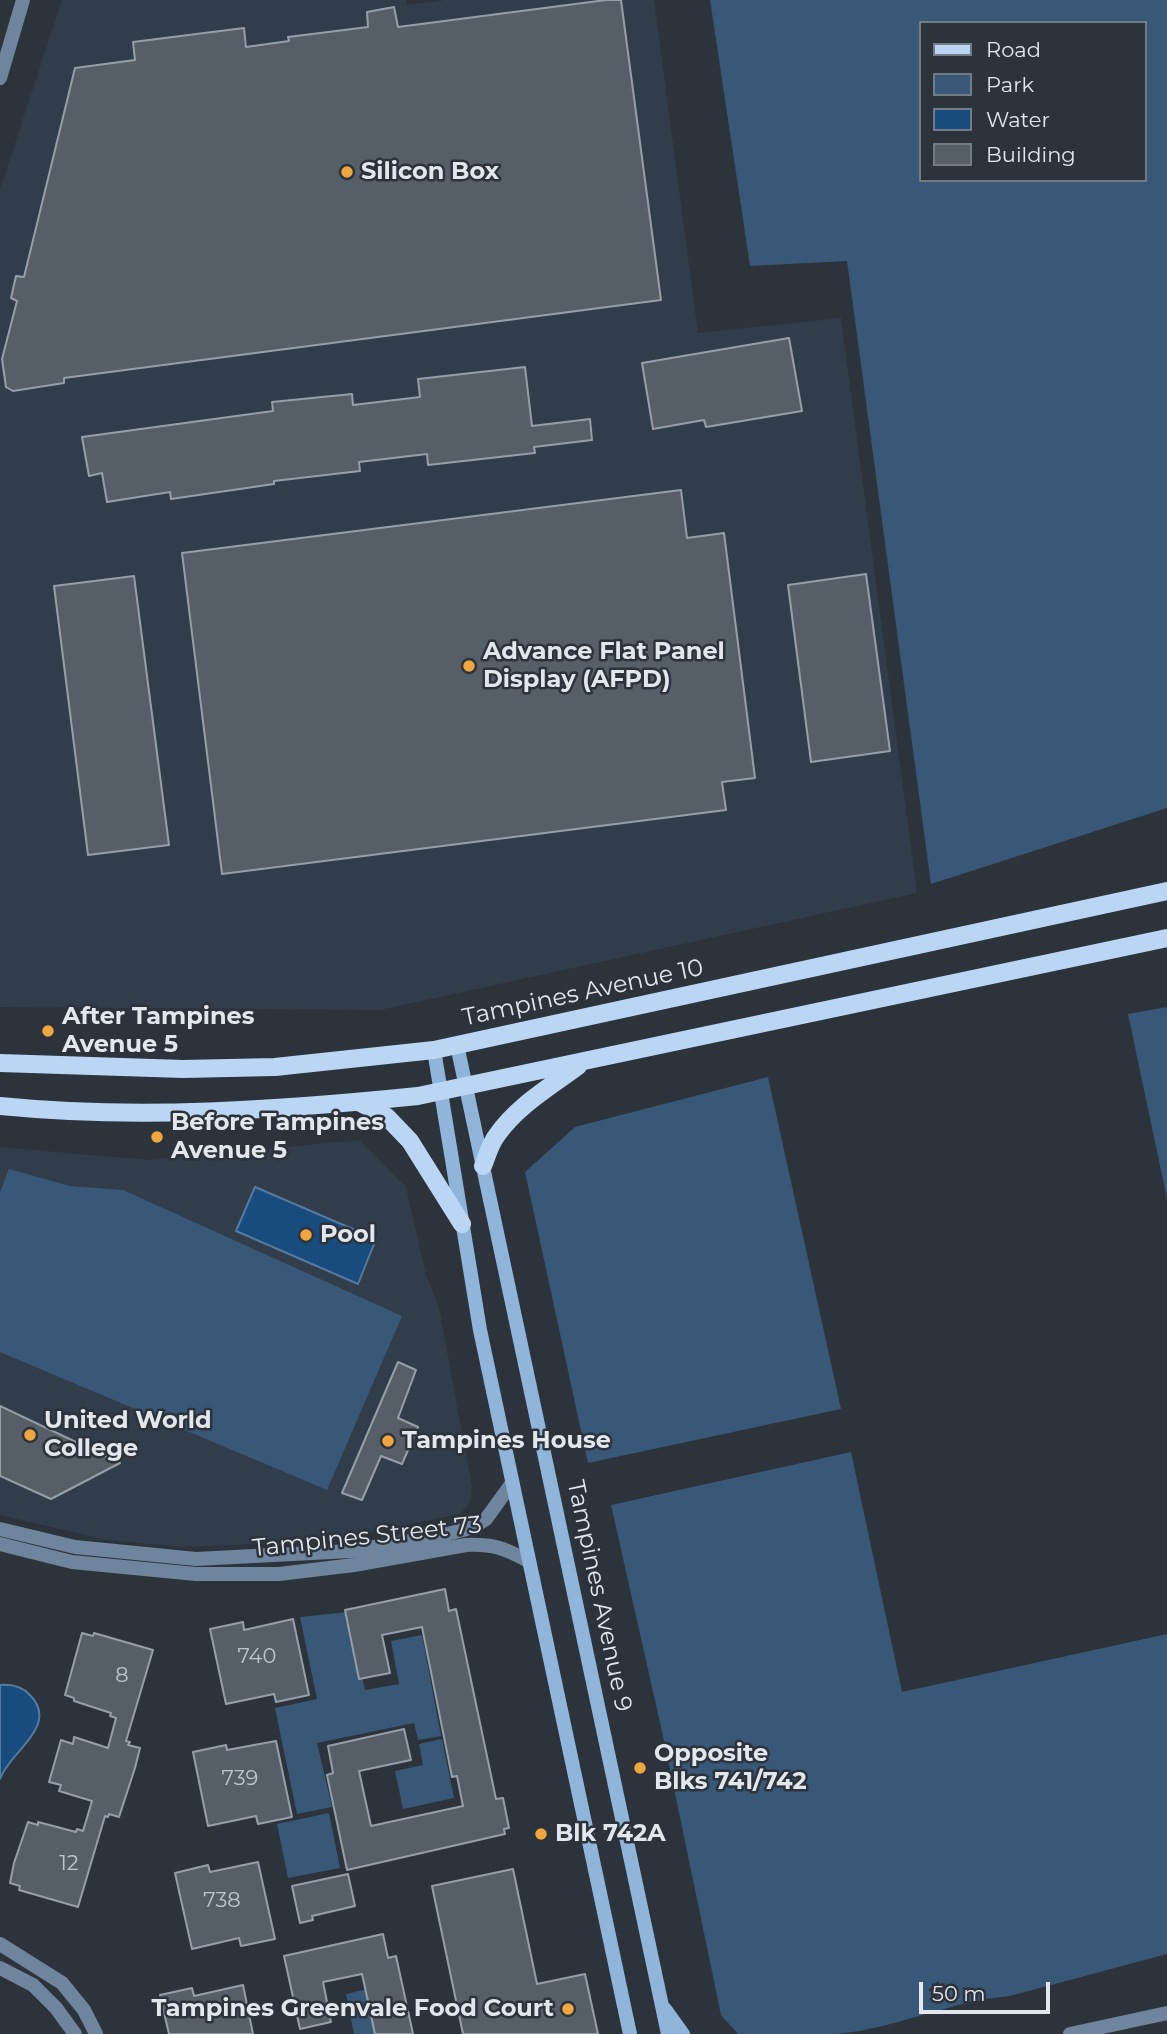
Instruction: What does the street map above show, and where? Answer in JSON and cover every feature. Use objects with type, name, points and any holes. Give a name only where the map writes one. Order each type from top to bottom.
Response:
[{"type":"main road","name":"Tampines Avenue 10","points":[[0,1063],[183,1069],[262,1067],[434,1050],[1167,891]]},
{"type":"main road","points":[[0,1106],[62,1112],[175,1114],[418,1096],[1167,938]]},
{"type":"main road","name":"Tampines Avenue 9","points":[[457,1045],[667,2034]]},
{"type":"main road","points":[[434,1050],[480,1330],[630,2034]]},
{"type":"main road","points":[[483,1166],[495,1137],[508,1121],[533,1098],[584,1062]]},
{"type":"main road","points":[[359,1102],[387,1117],[410,1141],[462,1224]]},
{"type":"main road","points":[[660,2002],[683,2034]]},
{"type":"street","points":[[0,78],[23,0]]},
{"type":"street","name":"Tampines Street 73","points":[[0,1529],[75,1547],[197,1559],[351,1551],[440,1536],[474,1527],[486,1520],[512,1483]]},
{"type":"street","name":"Tampines Street 73","points":[[0,1544],[72,1562],[196,1574],[279,1574],[482,1545],[504,1547],[528,1561]]},
{"type":"street","points":[[0,1944],[62,1983],[84,2010],[96,2034]]},
{"type":"street","points":[[0,1968],[33,1985],[56,2008],[75,2034]]},
{"type":"street","points":[[1070,2034],[1167,2012]]},
{"type":"shaded area","points":[[62,0],[407,0],[406,5],[446,0],[654,0],[698,333],[841,318],[917,893],[380,1010],[0,1007],[0,189]]},
{"type":"shaded area","points":[[360,1140],[406,1187],[426,1275],[439,1307],[472,1487],[470,1502],[460,1514],[330,1541],[183,1547],[106,1540],[0,1515],[0,1147],[148,1160]]},
{"type":"green space","points":[[710,0],[1167,0],[1167,808],[931,884],[847,261],[750,266]]},
{"type":"green space","points":[[1167,1007],[1167,1199],[1128,1014]]},
{"type":"green space","points":[[768,1077],[841,1409],[588,1463],[525,1172],[575,1127]]},
{"type":"green space","points":[[9,1169],[70,1186],[123,1190],[402,1316],[327,1490],[0,1352],[0,1192]]},
{"type":"green space","points":[[851,1452],[902,1692],[1167,1634],[1167,1954],[1010,1996],[966,2003],[858,2031],[836,2034],[738,2034],[721,2015],[665,1745],[611,1505]]},
{"type":"green space","points":[[349,1612],[365,1690],[399,1684],[391,1641],[422,1635],[441,1736],[418,1740],[414,1723],[317,1743],[332,1807],[297,1814],[275,1708],[317,1699],[300,1617]]},
{"type":"green space","points":[[442,1739],[454,1798],[403,1809],[395,1771],[423,1765],[419,1744]]},
{"type":"green space","points":[[329,1813],[340,1868],[288,1878],[277,1824]]},
{"type":"green space","points":[[368,1989],[377,2034],[354,2034],[346,1994]]},
{"type":"water","name":"Pool","points":[[255,1187],[376,1239],[358,1284],[236,1231]]},
{"type":"water","points":[[0,1685],[16,1686],[27,1692],[38,1706],[39,1717],[30,1738],[0,1779]]},
{"type":"building","name":"Silicon Box","points":[[621,0],[661,300],[64,378],[64,383],[13,391],[6,387],[2,359],[17,301],[11,298],[16,276],[24,277],[75,68],[135,60],[133,42],[244,28],[246,47],[289,41],[288,37],[368,27],[367,12],[394,7],[398,27]]},
{"type":"building","points":[[789,338],[802,411],[706,427],[704,420],[653,429],[642,363]]},
{"type":"building","points":[[525,367],[532,426],[590,419],[592,440],[534,447],[535,453],[428,465],[427,454],[359,462],[360,471],[274,481],[274,484],[171,499],[170,492],[107,502],[102,473],[89,476],[82,437],[273,411],[272,402],[352,394],[353,405],[420,397],[418,379]]},
{"type":"building","name":"Advance Flat Panel Display (AFPD)","points":[[681,490],[687,538],[724,533],[755,778],[722,782],[726,810],[222,874],[182,553]]},
{"type":"building","points":[[866,574],[890,751],[811,762],[788,585]]},
{"type":"building","points":[[134,576],[169,845],[88,855],[54,586]]},
{"type":"building","name":"Tampines House","points":[[398,1362],[416,1370],[398,1418],[418,1427],[402,1464],[381,1456],[362,1500],[342,1493]]},
{"type":"building","name":"United World College","points":[[0,1406],[120,1463],[51,1499],[0,1476]]},
{"type":"building","points":[[445,1589],[449,1611],[456,1609],[496,1799],[503,1798],[509,1828],[504,1829],[505,1834],[347,1870],[327,1775],[333,1773],[328,1746],[404,1729],[411,1760],[359,1771],[371,1826],[463,1806],[457,1776],[452,1777],[422,1627],[382,1635],[390,1673],[359,1679],[345,1610]]},
{"type":"building","points":[[293,1619],[309,1695],[276,1702],[274,1694],[226,1704],[210,1629],[243,1622],[244,1630]]},
{"type":"building","points":[[82,1633],[93,1636],[94,1633],[153,1650],[126,1741],[130,1742],[128,1745],[140,1748],[135,1768],[119,1817],[109,1814],[108,1817],[105,1816],[78,1907],[19,1890],[20,1886],[10,1883],[28,1822],[76,1832],[77,1829],[83,1831],[92,1801],[59,1791],[61,1785],[49,1782],[61,1740],[73,1744],[74,1737],[108,1748],[116,1718],[110,1716],[111,1713],[74,1701],[74,1698],[65,1695]]},
{"type":"building","points":[[276,1741],[292,1817],[258,1824],[256,1816],[208,1826],[193,1752],[226,1745],[227,1750]]},
{"type":"building","points":[[258,1862],[275,1939],[241,1946],[239,1938],[192,1949],[175,1873],[208,1865],[210,1872]]},
{"type":"building","points":[[513,1869],[537,1984],[585,1974],[598,2034],[463,2034],[432,1886]]},
{"type":"building","points":[[348,1874],[355,1906],[312,1916],[313,1920],[300,1923],[292,1886]]},
{"type":"building","points":[[383,1934],[388,1958],[396,1956],[413,2034],[375,2034],[362,1974],[323,1982],[331,2022],[300,2029],[284,1956]]},
{"type":"building","points":[[243,1985],[253,2034],[169,2034],[160,1995],[192,1988],[194,1996]]},
{"type":"place","name":"Silicon Box","points":[[347,172]]},
{"type":"place","name":"Advance Flat Panel Display (AFPD)","points":[[469,666]]},
{"type":"place","name":"After Tampines Avenue 5","points":[[48,1031]]},
{"type":"place","name":"Before Tampines Avenue 5","points":[[157,1137]]},
{"type":"place","name":"Pool","points":[[306,1235]]},
{"type":"place","name":"United World College","points":[[30,1435]]},
{"type":"place","name":"Tampines House","points":[[388,1441]]},
{"type":"place","name":"Opposite Blks 741/742","points":[[640,1768]]},
{"type":"place","name":"Blk 742A","points":[[541,1834]]},
{"type":"place","name":"Tampines Greenvale Food Court","points":[[568,2009]]}]
